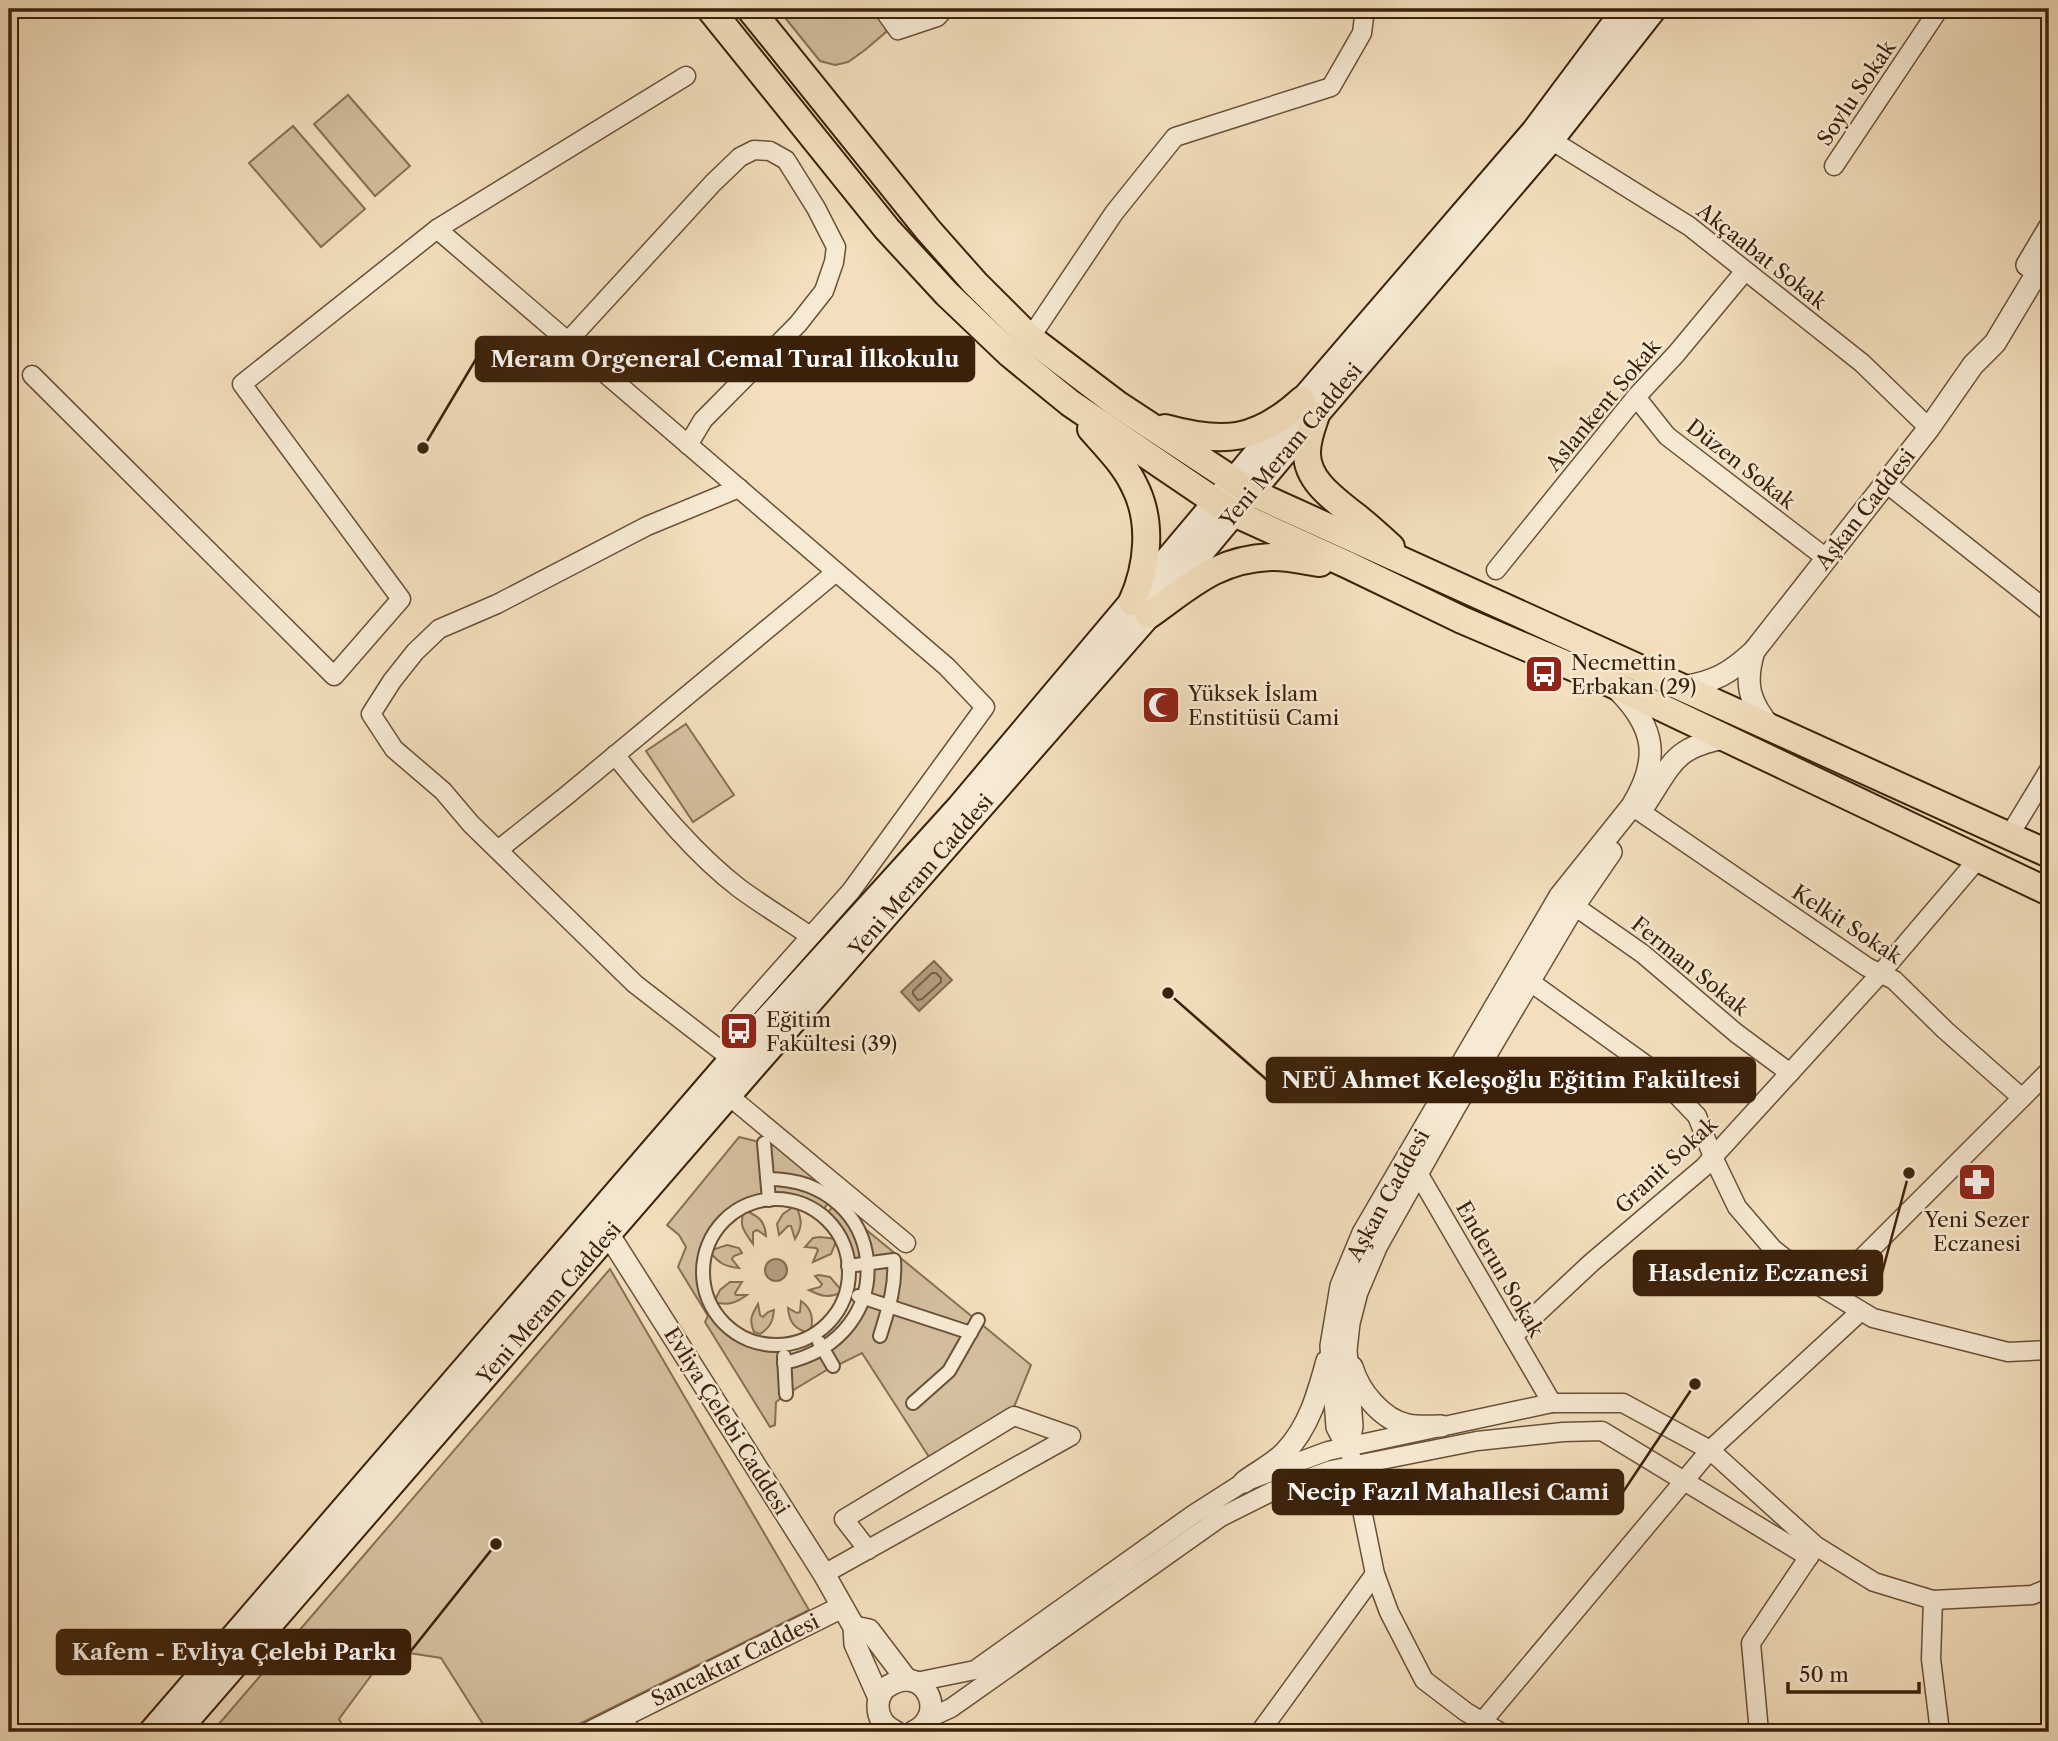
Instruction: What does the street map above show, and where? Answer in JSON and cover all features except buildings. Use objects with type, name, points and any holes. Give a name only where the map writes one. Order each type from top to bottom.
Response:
[{"type":"main road","points":[[710,9],[913,258],[947,294],[1010,354],[1070,403],[1225,508],[1462,620],[1612,684],[2049,892]]},
{"type":"main road","points":[[750,9],[928,230],[975,283],[1030,338],[1078,376],[1242,487],[2049,854]]},
{"type":"main road","name":"Yeni Meram Caddesi","points":[[177,1732],[603,1226],[1225,508],[1534,131],[1625,9]]},
{"type":"main road","name":"Yeni Meram Caddesi","points":[[1309,407],[1551,140],[1654,9]]},
{"type":"main road","points":[[1070,403],[1126,472],[1140,498],[1146,530],[1140,608],[1235,562],[1271,557],[1348,565]]},
{"type":"main road","points":[[1144,422],[1198,436],[1228,437],[1268,426],[1284,416],[1309,407],[1307,454],[1310,468],[1319,484],[1404,562]]},
{"type":"main road","name":"Yeni Meram Caddesi","points":[[152,1732],[603,1226],[729,1096],[741,1065]]},
{"type":"street","points":[[883,9],[898,30],[937,17],[944,9]]},
{"type":"street","points":[[1030,338],[1114,213],[1175,137],[1331,88],[1362,33],[1366,9]]},
{"type":"street","name":"Soylu Sokak","points":[[1834,166],[1939,9]]},
{"type":"street","points":[[32,375],[334,676],[401,599],[242,384],[438,229],[685,76]]},
{"type":"street","name":"Akçaabat Sokak","points":[[1551,140],[1689,226],[1862,363],[1929,428]]},
{"type":"street","points":[[568,341],[740,156],[754,150],[771,151],[786,160],[836,247],[824,291],[798,324],[703,419],[688,444]]},
{"type":"street","name":"Aşkan Caddesi","points":[[1973,365],[1983,339],[2049,228]]},
{"type":"street","points":[[438,229],[947,667],[985,707],[851,891],[731,1026],[741,1065]]},
{"type":"street","name":"Aşkan Caddesi","points":[[1682,687],[1717,679],[1754,651],[1929,428],[1973,365],[1995,344],[2049,253]]},
{"type":"street","name":"Aslankent Sokak","points":[[1496,570],[1636,397],[1676,354],[1745,271]]},
{"type":"street","name":"Düzen Sokak","points":[[1636,397],[1667,436],[1826,558]]},
{"type":"street","points":[[1886,483],[2049,612]]},
{"type":"street","points":[[739,488],[647,526],[497,604],[439,629],[415,652],[392,681],[372,714],[394,749],[443,791],[471,824],[635,984],[741,1065]]},
{"type":"street","points":[[498,850],[836,572]]},
{"type":"street","points":[[1754,651],[1748,681],[1751,696],[1755,707],[1771,728]]},
{"type":"street","name":"Aşkan Caddesi","points":[[1612,684],[1639,714],[1650,743],[1650,761],[1636,809]]},
{"type":"street","name":"Aşkan Caddesi","points":[[1351,1457],[1352,1426],[1339,1348],[1357,1292],[1411,1167],[1453,1110],[1523,976],[1567,901],[1679,756],[1693,746],[1725,738]]},
{"type":"street","points":[[615,755],[673,826],[709,861],[739,888],[810,936]]},
{"type":"street","points":[[2009,836],[2049,770]]},
{"type":"street","name":"Kelkit Sokak","points":[[1636,809],[1867,967],[1894,980],[1945,1030],[2022,1098]]},
{"type":"street","name":"Granit Sokak","points":[[1513,1336],[1591,1263],[1713,1157],[1880,974],[1978,859]]},
{"type":"street","name":"Ferman Sokak","points":[[1567,901],[1643,954],[1736,1033],[1790,1073]]},
{"type":"street","points":[[1523,976],[1653,1070],[1697,1116],[1737,1207],[1773,1249],[1829,1292],[1873,1318],[2008,1352],[2049,1350]]},
{"type":"street","points":[[1829,1292],[2049,1071]]},
{"type":"street","points":[[729,1096],[906,1243]]},
{"type":"street","points":[[764,1143],[769,1200]]},
{"type":"street","name":"Enderun Sokak","points":[[1411,1167],[1552,1402]]},
{"type":"street","points":[[768,1179],[795,1181],[814,1187],[834,1200],[854,1222],[868,1263],[866,1289],[856,1316],[847,1330],[805,1359],[784,1363]]},
{"type":"street","points":[[769,1200],[791,1200],[814,1209],[823,1217],[832,1225],[845,1246],[848,1266],[847,1293],[838,1312],[815,1335],[783,1345],[764,1344],[727,1326],[712,1307],[704,1286],[702,1261],[711,1238],[725,1219],[747,1204],[769,1200]]},
{"type":"street","points":[[823,1217],[834,1200]]},
{"type":"street","name":"Evliya Çelebi Caddesi","points":[[603,1226],[824,1574],[854,1627],[855,1644],[879,1698],[878,1712],[890,1731]]},
{"type":"street","points":[[848,1266],[894,1260],[895,1275],[890,1307],[880,1336]]},
{"type":"street","points":[[847,1293],[971,1333]]},
{"type":"street","points":[[1479,1727],[1710,1450],[1861,1311]]},
{"type":"street","points":[[913,1403],[949,1371],[978,1320]]},
{"type":"street","points":[[815,1335],[833,1366]]},
{"type":"street","points":[[783,1345],[786,1394]]},
{"type":"street","points":[[1339,1348],[1363,1391],[1379,1411],[1405,1424],[1441,1426]]},
{"type":"street","points":[[879,1698],[894,1682],[975,1670],[1284,1453],[1304,1428],[1339,1348]]},
{"type":"street","points":[[924,1726],[1221,1517],[1271,1492],[1331,1470],[1351,1457],[1441,1426],[1552,1402],[1623,1403],[1710,1450],[1812,1552]]},
{"type":"street","points":[[824,1574],[868,1550],[940,1510],[1071,1436],[1014,1416],[844,1519],[868,1550]]},
{"type":"street","points":[[1244,1482],[1318,1455],[1351,1457],[1563,1432],[1602,1431],[1812,1552],[1874,1582],[1933,1600],[2032,1595],[2049,1588]]},
{"type":"street","points":[[1351,1457],[1375,1574],[1390,1612],[1424,1680],[1466,1712],[1479,1727],[1500,1732]]},
{"type":"street","points":[[1759,1732],[1751,1643],[1812,1552]]},
{"type":"street","points":[[1260,1732],[1375,1574]]},
{"type":"street","points":[[1933,1600],[1931,1659],[1940,1732]]},
{"type":"street","name":"Sancaktar Caddesi","points":[[591,1732],[627,1724],[842,1607]]},
{"type":"street","name":"Evliya Çelebi Caddesi","points":[[854,1627],[869,1630],[911,1681],[926,1690],[932,1706],[924,1726]]},
{"type":"shaded area","points":[[778,9],[875,9],[885,22],[886,32],[848,62],[835,65],[820,61]]},
{"type":"shaded area","points":[[348,95],[410,166],[375,196],[314,124]]},
{"type":"shaded area","points":[[293,126],[365,209],[321,247],[249,163]]},
{"type":"shaded area","points":[[686,724],[734,795],[693,822],[646,751]]},
{"type":"shaded area","points":[[739,1137],[760,1142],[767,1196],[741,1204],[716,1226],[701,1254],[700,1280],[708,1306],[725,1328],[750,1343],[780,1348],[784,1396],[776,1402],[775,1425],[770,1427],[705,1322],[708,1316],[678,1267],[686,1247],[679,1235],[667,1225]]},
{"type":"shaded area","points":[[768,1143],[800,1162],[825,1190],[770,1176]]},
{"type":"shaded area","points":[[771,1182],[782,1182],[830,1201],[822,1211],[798,1200],[772,1197]]},
{"type":"shaded area","points":[[796,1205],[801,1223],[795,1239],[791,1226],[779,1235],[777,1224],[783,1214]]},
{"type":"shaded area","points":[[834,1205],[854,1229],[864,1260],[851,1261],[842,1237],[826,1215]]},
{"type":"shaded area","points":[[744,1210],[760,1219],[764,1226],[766,1236],[757,1230],[753,1232],[753,1244],[743,1228]]},
{"type":"shaded area","points":[[858,1223],[1031,1365],[1014,1407],[929,1457],[862,1353],[836,1366],[828,1351],[851,1330],[865,1302],[893,1304],[897,1257],[870,1259]]},
{"type":"shaded area","points":[[813,1238],[837,1239],[831,1254],[813,1262],[818,1250],[805,1247]]},
{"type":"shaded area","points":[[727,1245],[739,1248],[742,1253],[732,1259],[739,1268],[722,1263],[709,1251]]},
{"type":"shaded area","points":[[891,1265],[886,1301],[868,1296],[871,1266]]},
{"type":"shaded area","points":[[610,1269],[809,1610],[563,1732],[488,1732],[441,1658],[390,1650],[339,1719],[346,1732],[212,1732]]},
{"type":"shaded area","points":[[815,1276],[830,1277],[843,1292],[826,1296],[809,1290],[822,1284]]},
{"type":"shaded area","points":[[730,1282],[742,1282],[735,1293],[747,1295],[732,1303],[714,1302],[720,1290]]},
{"type":"shaded area","points":[[801,1301],[812,1315],[810,1333],[794,1325],[790,1317],[788,1308],[800,1312]]},
{"type":"shaded area","points":[[758,1304],[763,1317],[774,1310],[770,1324],[760,1334],[754,1332],[751,1321]]},
{"type":"shaded area","points":[[822,1354],[830,1368],[790,1392],[788,1366]]},
{"type":"water","points":[[934,961],[952,980],[919,1011],[901,992]]},
{"type":"water","points":[[776,1259],[784,1262],[787,1270],[784,1278],[776,1281],[768,1278],[765,1270],[768,1262]]},
{"type":"place","name":"Meram Orgeneral Cemal Tural İlkokulu","points":[[423,448]]},
{"type":"place","name":"Necmettin Erbakan (29)","points":[[1544,674]]},
{"type":"place","name":"Yüksek İslam Enstitüsü Cami","points":[[1161,705]]},
{"type":"place","name":"NEÜ Ahmet Keleşoğlu Eğitim Fakültesi","points":[[1168,993]]},
{"type":"place","name":"Eğitim Fakültesi (39)","points":[[739,1031]]},
{"type":"place","name":"Hasdeniz Eczanesi","points":[[1909,1173]]},
{"type":"place","name":"Yeni Sezer Eczanesi","points":[[1977,1182]]},
{"type":"place","name":"Necip Fazıl Mahallesi Cami","points":[[1695,1384]]},
{"type":"place","name":"Kafem - Evliya Çelebi Parkı","points":[[496,1544]]}]
